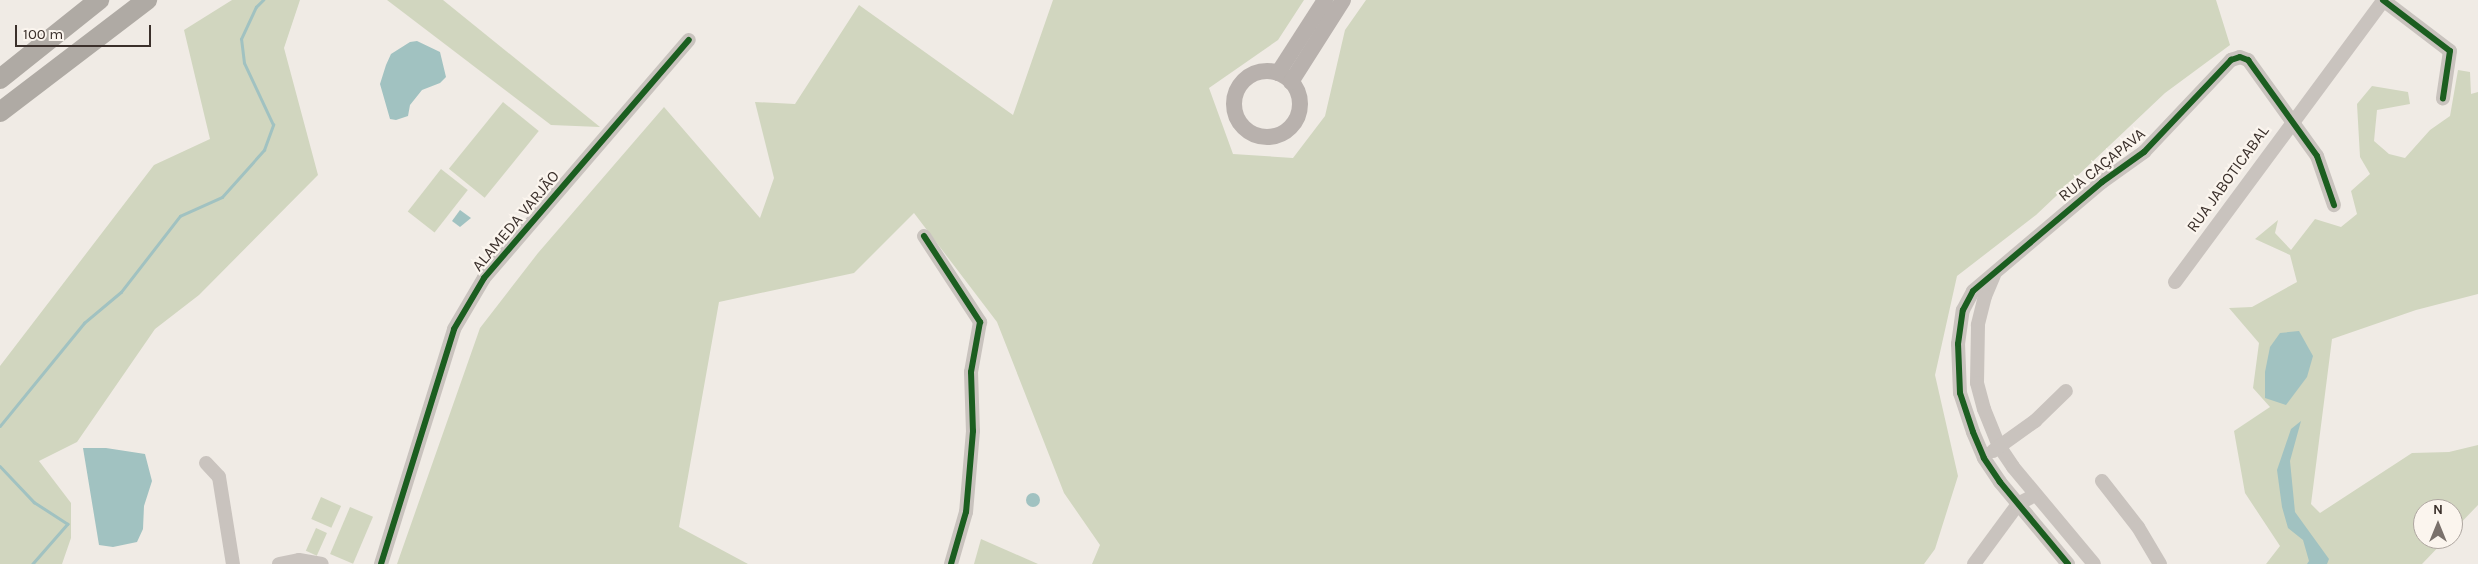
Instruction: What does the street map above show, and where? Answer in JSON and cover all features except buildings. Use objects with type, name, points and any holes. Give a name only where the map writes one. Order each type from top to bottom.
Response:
[{"type":"highway","points":[[0,79],[99,0]]},
{"type":"highway","points":[[0,112],[147,0]]},
{"type":"main road","points":[[1325,0],[1285,78],[1344,0]]},
{"type":"street","points":[[2383,0],[2450,51],[2443,98]]},
{"type":"street","name":"RUA JABOTICABAL","points":[[2175,282],[2383,0]]},
{"type":"street","name":"ALAMEDA VARJÃO","points":[[382,564],[454,329],[484,278],[688,40]]},
{"type":"street","name":"RUA CAÇAPAVA","points":[[2068,564],[2018,504],[1984,458],[1960,393],[1958,344],[1963,310],[1970,297],[2013,254],[2102,182],[2144,152],[2230,60],[2240,57],[2248,60],[2293,120]]},
{"type":"street","points":[[2293,120],[2319,160],[2334,205]]},
{"type":"street","points":[[924,236],[980,322],[971,372],[974,431],[966,512],[951,564]]},
{"type":"street","points":[[1996,272],[1985,296],[1978,325],[1977,383],[1984,409],[1999,446],[2094,564]]},
{"type":"street","points":[[1984,458],[2036,422],[2066,391]]},
{"type":"street","points":[[206,463],[219,477],[233,564]]},
{"type":"street","points":[[2102,480],[2138,527],[2160,564]]},
{"type":"street","points":[[1974,564],[2018,504],[2036,494]]},
{"type":"street","points":[[279,564],[299,560],[322,564]]},
{"type":"green space","points":[[232,0],[300,0],[284,48],[318,175],[199,295],[155,329],[77,442],[39,461],[71,503],[71,538],[62,564],[0,564],[0,366],[154,165],[210,139],[184,30]]},
{"type":"green space","points":[[387,0],[443,0],[600,127],[551,125]]},
{"type":"green space","points":[[1053,0],[1304,0],[1278,40],[1209,88],[1233,154],[1293,158],[1325,116],[1345,30],[1366,0],[2216,0],[2230,45],[2165,93],[2036,215],[1957,276],[1935,375],[1958,476],[1935,549],[1924,564],[1092,564],[1100,545],[1064,493],[997,322],[914,213],[854,273],[719,302],[679,527],[748,564],[397,564],[480,328],[538,253],[664,107],[760,218],[774,178],[755,102],[795,104],[859,5],[1013,115]]},
{"type":"green space","points":[[2458,70],[2470,72],[2471,94],[2478,92],[2478,294],[2416,310],[2332,339],[2311,504],[2320,513],[2412,453],[2449,452],[2478,445],[2478,505],[2463,521],[2463,499],[2413,499],[2413,549],[2436,549],[2422,564],[2266,564],[2280,546],[2245,493],[2234,431],[2270,407],[2253,388],[2259,343],[2229,308],[2252,307],[2297,282],[2290,255],[2255,239],[2278,220],[2275,233],[2291,250],[2315,219],[2341,227],[2357,214],[2351,191],[2370,174],[2360,157],[2357,104],[2372,86],[2408,92],[2410,104],[2377,110],[2374,141],[2389,154],[2405,158],[2430,130],[2450,116]]},
{"type":"green space","points":[[503,102],[539,131],[485,198],[449,169]]},
{"type":"green space","points":[[441,169],[468,190],[435,232],[408,212]]},
{"type":"green space","points":[[321,497],[341,506],[331,528],[311,519]]},
{"type":"green space","points":[[350,507],[373,517],[353,564],[330,554]]},
{"type":"green space","points":[[316,528],[327,533],[317,556],[306,551]]},
{"type":"green space","points":[[981,539],[1038,564],[974,564]]},
{"type":"water","points":[[417,41],[440,52],[446,77],[440,83],[422,90],[410,105],[408,116],[396,120],[390,119],[380,84],[386,65],[391,54],[410,42]]},
{"type":"water","points":[[460,210],[471,218],[460,227],[452,221]]},
{"type":"water","points":[[2299,331],[2313,356],[2307,377],[2286,405],[2265,398],[2265,372],[2270,347],[2280,333]]},
{"type":"water","points":[[2301,421],[2290,461],[2295,512],[2329,559],[2327,564],[2307,564],[2309,561],[2303,540],[2288,528],[2282,507],[2277,470],[2291,429]]},
{"type":"water","points":[[83,448],[106,448],[145,454],[152,481],[144,506],[143,529],[137,542],[113,547],[99,545]]},
{"type":"water","points":[[1030,493],[1036,493],[1040,500],[1036,507],[1030,507],[1026,503],[1026,497]]},
{"type":"waterway","points":[[0,426],[84,323],[121,292],[180,216],[222,197],[264,150],[273,125],[244,63],[241,39],[256,7],[263,0]]},
{"type":"waterway","points":[[0,466],[34,502],[68,524],[33,564]]},
{"type":"cycle path","points":[[2383,0],[2450,51],[2443,98]]},
{"type":"cycle path","points":[[381,564],[454,329],[484,278],[689,40]]},
{"type":"cycle path","points":[[2068,564],[2000,482],[1984,458],[1973,432],[1960,393],[1958,344],[1963,310],[1973,291],[2102,182],[2144,152],[2231,60],[2240,57],[2248,60],[2317,156],[2334,205]]},
{"type":"cycle path","points":[[924,236],[980,322],[971,372],[973,431],[966,512],[951,564]]}]
